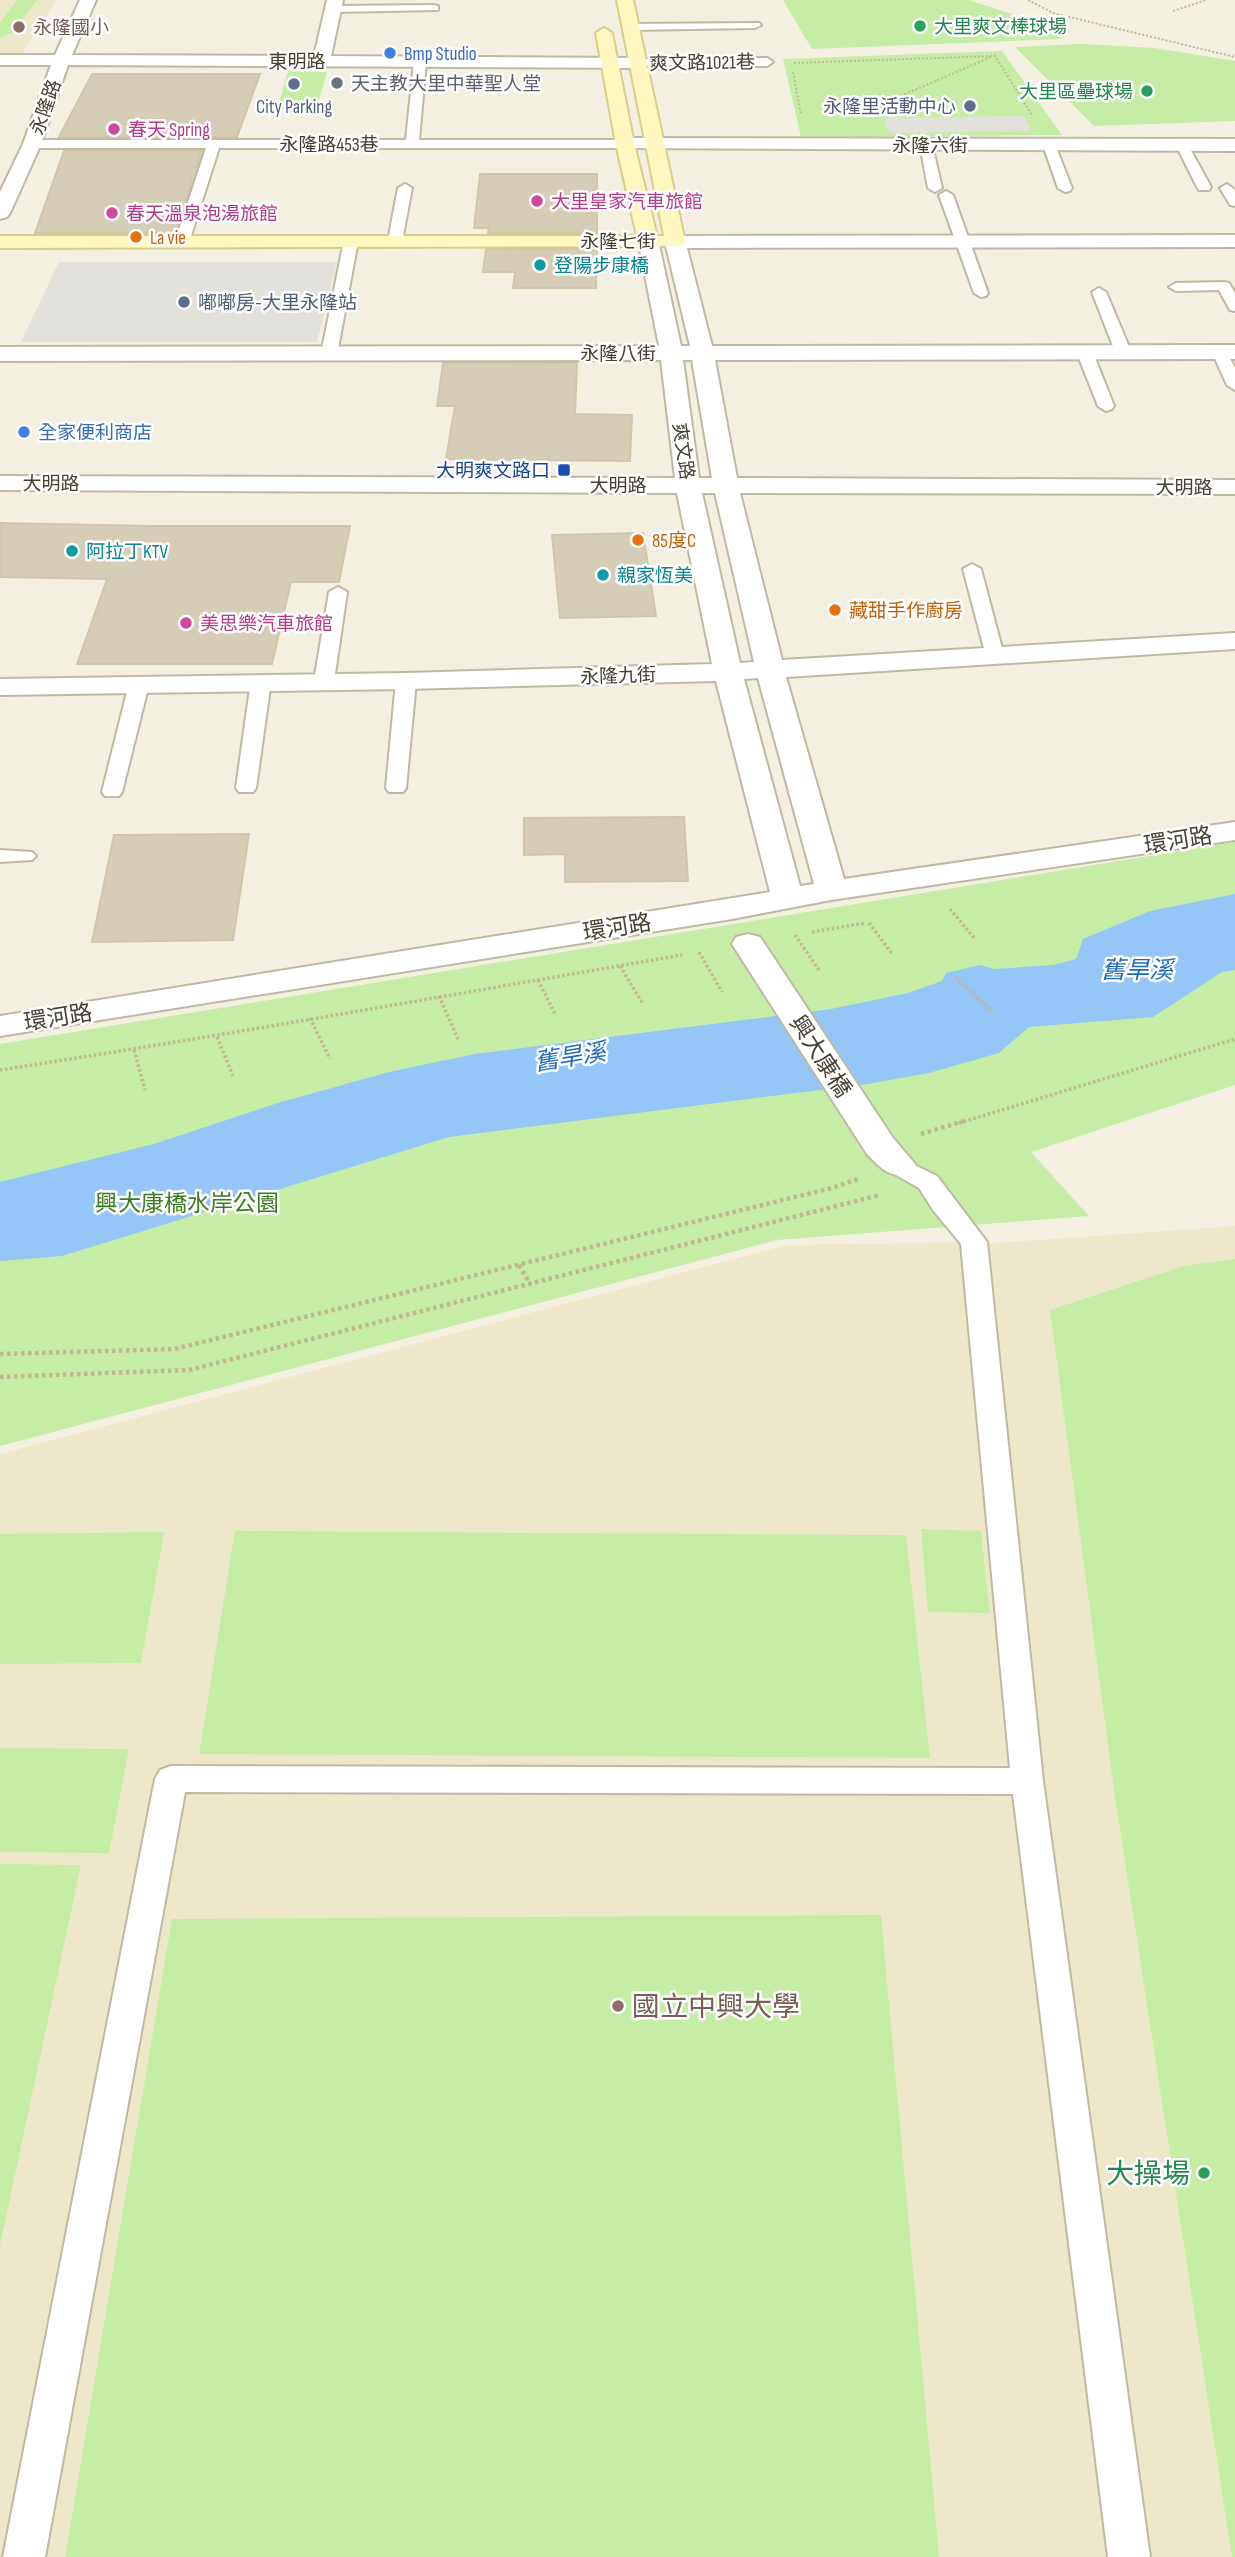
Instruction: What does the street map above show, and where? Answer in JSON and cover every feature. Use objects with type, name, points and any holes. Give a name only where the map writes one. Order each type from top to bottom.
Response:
[{"type":"street","name":"永隆路","points":[[0,213],[32,144],[61,60],[88,0]]},
{"type":"street","name":"爽文路","points":[[625,0],[675,242],[702,352],[726,485],[770,670],[831,890]]},
{"type":"street","points":[[321,61],[335,5]]},
{"type":"street","name":"爽文路","points":[[601,12],[625,145],[671,352],[688,485],[728,672],[788,899]]},
{"type":"street","name":"東明路","points":[[0,60],[636,63]]},
{"type":"street","name":"永隆六街","points":[[625,145],[1235,145]]},
{"type":"street","name":"永隆七街","points":[[0,242],[1235,240]]},
{"type":"street","name":"永隆八街","points":[[0,354],[1227,352]]},
{"type":"street","name":"大明路","points":[[0,483],[1235,487]]},
{"type":"street","name":"永隆九街","points":[[0,687],[261,681],[406,681],[728,672],[1235,641]]},
{"type":"street","name":"環河路","points":[[0,1026],[831,890],[1235,831]]},
{"type":"street","name":"興大康橋","points":[[748,944],[889,1155]]},
{"type":"lane","points":[[335,5],[434,8]]},
{"type":"lane","points":[[630,27],[755,25]]},
{"type":"lane","points":[[412,144],[420,62]]},
{"type":"lane","name":"爽文路1021巷","points":[[636,63],[767,62]]},
{"type":"lane","name":"永隆路453巷","points":[[32,144],[625,145]]},
{"type":"lane","points":[[182,242],[214,144]]},
{"type":"lane","points":[[926,145],[940,192],[981,293]]},
{"type":"lane","points":[[1049,145],[1065,188]]},
{"type":"lane","points":[[1182,145],[1204,187]]},
{"type":"lane","points":[[395,242],[405,188]]},
{"type":"lane","points":[[1227,188],[1235,202]]},
{"type":"lane","points":[[329,354],[351,241]]},
{"type":"lane","points":[[1176,287],[1224,286],[1235,307]]},
{"type":"lane","points":[[1099,292],[1124,354]]},
{"type":"lane","points":[[1227,352],[1235,385]]},
{"type":"lane","points":[[1085,353],[1105,406]]},
{"type":"lane","points":[[972,569],[995,656]]},
{"type":"lane","points":[[324,681],[338,592]]},
{"type":"lane","points":[[246,788],[261,681]]},
{"type":"lane","points":[[396,788],[406,681]]},
{"type":"lane","points":[[111,792],[139,684]]},
{"type":"lane","points":[[0,856],[25,856]]},
{"type":"lane","points":[[889,1155],[928,1182],[942,1204],[974,1242],[1027,1781],[1129,2557]]},
{"type":"lane","points":[[24,2557],[172,1779],[1027,1781]]},
{"type":"path","points":[[1028,0],[1053,13],[1235,57]]},
{"type":"path","points":[[1173,10],[1206,0]]},
{"type":"path","points":[[862,113],[995,56]]},
{"type":"path","points":[[805,145],[791,63],[995,56]]},
{"type":"path","points":[[995,56],[1049,145]]},
{"type":"path","points":[[960,907],[950,909],[975,939]]},
{"type":"path","points":[[0,1070],[217,1037],[310,1018],[882,920]]},
{"type":"path","points":[[869,923],[894,956]]},
{"type":"path","points":[[795,935],[819,970]]},
{"type":"path","points":[[699,952],[722,992]]},
{"type":"path","points":[[620,966],[643,1004]]},
{"type":"path","points":[[954,978],[993,1012]]},
{"type":"path","points":[[538,980],[556,1016]]},
{"type":"path","points":[[439,996],[458,1039]]},
{"type":"path","points":[[310,1018],[330,1059]]},
{"type":"path","points":[[217,1037],[233,1076]]},
{"type":"path","points":[[0,1354],[174,1349],[832,1188],[889,1155],[1235,1039]]},
{"type":"path","points":[[134,1050],[145,1090]]},
{"type":"path","points":[[0,1377],[189,1370],[928,1182]]},
{"type":"path","points":[[519,1265],[530,1284]]},
{"type":"shaded area","name":"永隆國小","points":[[0,0],[56,0],[22,54],[0,54]]},
{"type":"shaded area","points":[[1024,116],[1031,131],[889,133],[884,118]]},
{"type":"shaded area","name":"嘟嘟房-大里永隆站","points":[[59,262],[337,262],[317,342],[21,342]]},
{"type":"shaded area","name":"國立中興大學","points":[[1235,1226],[1235,2557],[0,2557],[0,1454],[787,1245],[974,1242],[968,1245]]},
{"type":"green space","points":[[17,0],[37,0],[14,32],[0,38],[0,22]]},
{"type":"green space","name":"大里爽文棒球場","points":[[783,0],[969,0],[1032,21],[1052,30],[1063,39],[812,49]]},
{"type":"green space","name":"大里區壘球場","points":[[1081,44],[1154,48],[1235,61],[1235,121],[1094,126],[1015,47]]},
{"type":"green space","points":[[1002,51],[1062,135],[801,137],[783,59]]},
{"type":"green space","points":[[288,71],[327,72],[316,110],[277,110]]},
{"type":"green space","name":"興大康橋水岸公園","points":[[1235,842],[1235,1085],[1031,1152],[1089,1216],[777,1240],[0,1446],[0,1044]]},
{"type":"green space","name":"大操場","points":[[1235,1259],[1235,2557],[1232,2557],[1114,1790],[1050,1310],[1184,1266]]},
{"type":"green space","points":[[921,1529],[981,1531],[990,1613],[928,1612]]},
{"type":"green space","points":[[235,1531],[906,1535],[930,1758],[199,1754]]},
{"type":"green space","points":[[164,1532],[141,1663],[0,1664],[0,1534]]},
{"type":"green space","points":[[0,1748],[129,1749],[109,1853],[0,1852]]},
{"type":"green space","points":[[0,1864],[81,1865],[0,2245]]},
{"type":"green space","points":[[881,1915],[939,2557],[65,2557],[172,1919]]},
{"type":"water","name":"舊旱溪","points":[[1235,894],[1235,970],[1222,972],[1153,1017],[1029,1027],[999,1053],[929,1073],[867,1084],[449,1137],[62,1256],[0,1261],[0,1182],[154,1144],[278,1103],[389,1072],[475,1054],[831,1009],[908,993],[942,981],[946,973],[980,965],[994,969],[1054,965],[1076,959],[1083,939],[1150,911]]},
{"type":"building","points":[[92,74],[260,74],[237,137],[59,137]]},
{"type":"building","points":[[64,151],[202,151],[175,233],[35,233]]},
{"type":"building","name":"大里皇家汽車旅館","points":[[480,174],[597,174],[597,233],[488,233],[489,228],[474,228]]},
{"type":"building","name":"登陽步康橋","points":[[486,249],[597,249],[596,288],[513,288],[515,272],[483,272]]},
{"type":"building","points":[[443,363],[577,363],[575,414],[632,415],[630,461],[446,459],[455,406],[437,406]]},
{"type":"building","name":"美思樂汽車旅館","points":[[0,523],[350,526],[339,582],[291,582],[272,664],[77,664],[107,579],[0,577]]},
{"type":"building","name":"親家恆美","points":[[643,533],[656,616],[560,618],[552,535]]},
{"type":"building","points":[[684,817],[688,881],[565,882],[565,854],[524,855],[524,818]]},
{"type":"building","points":[[249,834],[233,940],[92,942],[114,835]]},
{"type":"place","name":"大里爽文棒球場","points":[[920,26]]},
{"type":"place","name":"永隆國小","points":[[19,27]]},
{"type":"place","name":"Bmp Studio","points":[[390,53]]},
{"type":"place","name":"天主教大里中華聖人堂","points":[[337,83]]},
{"type":"place","name":"City Parking","points":[[294,84]]},
{"type":"place","name":"大里區壘球場","points":[[1147,91]]},
{"type":"place","name":"永隆里活動中心","points":[[970,106]]},
{"type":"place","name":"春天 Spring","points":[[114,129]]},
{"type":"place","name":"大里皇家汽車旅館","points":[[537,201]]},
{"type":"place","name":"春天溫泉泡湯旅館","points":[[112,213]]},
{"type":"place","name":"La vie","points":[[136,237]]},
{"type":"place","name":"登陽步康橋","points":[[540,265]]},
{"type":"place","name":"嘟嘟房-大里永隆站","points":[[184,302]]},
{"type":"place","name":"全家便利商店","points":[[24,432]]},
{"type":"place","name":"大明爽文路口","points":[[564,470]]},
{"type":"place","name":"85度C","points":[[638,540]]},
{"type":"place","name":"阿拉丁KTV","points":[[72,551]]},
{"type":"place","name":"親家恆美","points":[[603,575]]},
{"type":"place","name":"藏甜手作廚房","points":[[835,610]]},
{"type":"place","name":"美思樂汽車旅館","points":[[186,623]]},
{"type":"place","name":"國立中興大學","points":[[618,2006]]},
{"type":"place","name":"大操場","points":[[1204,2173]]}]
